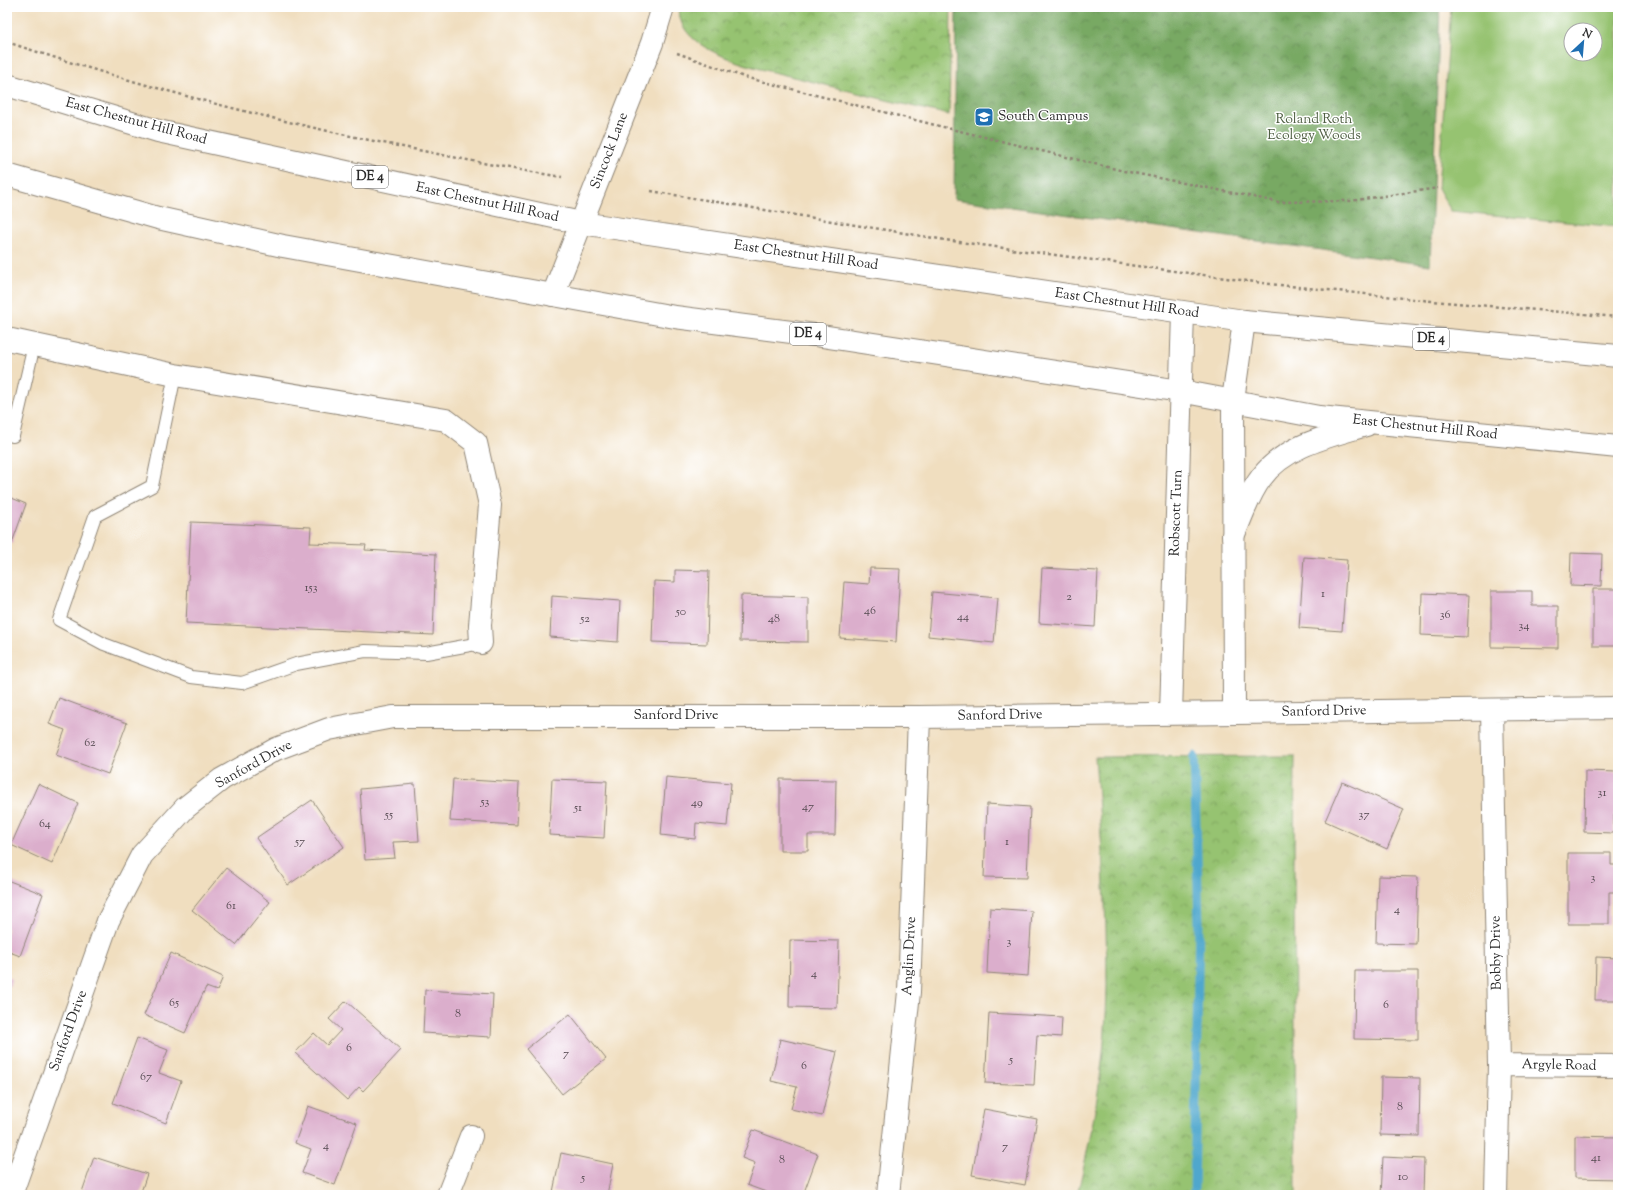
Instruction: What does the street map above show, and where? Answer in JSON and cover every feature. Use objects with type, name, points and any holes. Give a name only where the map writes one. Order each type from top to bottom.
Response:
[{"type":"street","name":"Sincock Lane","points":[[553,295],[652,43],[663,7]]},
{"type":"street","name":"East Chestnut Hill Road","points":[[7,86],[158,131],[581,223],[1244,321],[1618,356]]},
{"type":"street","points":[[7,99],[158,131]]},
{"type":"street","name":"East Chestnut Hill Road","points":[[7,175],[158,218],[276,244],[675,317],[815,335],[1180,391],[1319,417],[1618,447]]},
{"type":"street","name":"Robscott Turn","points":[[1171,714],[1183,312]]},
{"type":"street","points":[[1234,713],[1233,400],[1244,321]]},
{"type":"street","points":[[7,338],[175,375],[446,420],[476,443],[490,505],[480,626],[481,643]]},
{"type":"street","points":[[1233,536],[1249,498],[1261,477],[1282,456],[1309,443],[1374,422]]},
{"type":"street","name":"Sanford Drive","points":[[11,1195],[108,921],[142,855],[185,808],[222,778],[276,749],[329,729],[393,717],[919,717],[1618,708]]},
{"type":"street","name":"Bobby Drive","points":[[1492,710],[1499,1065],[1496,1195]]},
{"type":"street","name":"Anglin Drive","points":[[888,1195],[909,992],[919,717]]},
{"type":"street","name":"Argyle Road","points":[[1499,1065],[1618,1066]]},
{"type":"street","points":[[448,1195],[471,1136]]},
{"type":"lane","points":[[7,434],[13,436],[34,345]]},
{"type":"lane","points":[[175,375],[152,486],[95,516],[59,620],[104,644],[191,677],[242,683],[296,664],[365,651],[426,654],[481,643]]},
{"type":"path","points":[[7,42],[77,66],[219,106],[372,141],[562,177]]},
{"type":"path","points":[[652,43],[744,77],[1124,171],[1278,202],[1350,200],[1438,188]]},
{"type":"path","points":[[651,191],[952,241],[1270,284],[1432,301],[1618,317]]},
{"type":"green space","points":[[680,7],[951,7],[949,115],[737,62],[707,49],[695,40],[681,22]]},
{"type":"green space","name":"Roland Roth Ecology Woods","points":[[956,7],[1440,7],[1430,265],[954,199]]},
{"type":"green space","points":[[1451,7],[1618,7],[1618,227],[1451,211],[1438,188]]},
{"type":"green space","points":[[1295,756],[1294,864],[1296,1195],[1077,1195],[1094,1118],[1102,1065],[1106,1012],[1107,957],[1105,900],[1095,757]]},
{"type":"building","points":[[7,496],[26,504],[12,543],[7,541]]},
{"type":"building","points":[[191,522],[311,527],[310,543],[366,545],[365,550],[436,554],[433,635],[186,623]]},
{"type":"building","points":[[1571,553],[1602,554],[1601,586],[1570,585]]},
{"type":"building","points":[[1304,557],[1347,560],[1342,631],[1299,628]]},
{"type":"building","points":[[870,568],[900,569],[896,642],[840,638],[844,582],[869,584]]},
{"type":"building","points":[[1042,568],[1098,571],[1095,627],[1039,623]]},
{"type":"building","points":[[675,570],[709,571],[707,644],[652,642],[654,581],[675,582]]},
{"type":"building","points":[[1593,589],[1618,589],[1618,646],[1593,646]]},
{"type":"building","points":[[1491,591],[1532,591],[1532,606],[1558,606],[1558,648],[1491,647]]},
{"type":"building","points":[[932,592],[998,598],[994,643],[928,636]]},
{"type":"building","points":[[1422,593],[1469,595],[1467,637],[1421,635]]},
{"type":"building","points":[[741,595],[808,597],[808,642],[740,641]]},
{"type":"building","points":[[552,596],[620,601],[618,642],[550,637]]},
{"type":"building","points":[[59,698],[127,723],[108,774],[56,755],[65,730],[49,724]]},
{"type":"building","points":[[1585,771],[1618,772],[1618,814],[1614,814],[1614,833],[1584,832]]},
{"type":"building","points":[[666,777],[731,783],[727,826],[696,823],[695,839],[661,835]]},
{"type":"building","points":[[453,779],[519,783],[517,825],[450,821]]},
{"type":"building","points":[[552,779],[607,781],[604,838],[549,835]]},
{"type":"building","points":[[780,779],[836,780],[835,835],[808,835],[808,851],[780,851]]},
{"type":"building","points":[[1342,782],[1404,809],[1387,849],[1325,821]]},
{"type":"building","points":[[38,784],[78,803],[52,864],[11,845]]},
{"type":"building","points":[[415,784],[419,841],[393,842],[395,858],[365,860],[360,789]]},
{"type":"building","points":[[312,800],[344,847],[288,885],[256,838]]},
{"type":"building","points":[[987,804],[1030,807],[1027,878],[984,877]]},
{"type":"building","points":[[1568,853],[1611,853],[1611,865],[1618,865],[1618,892],[1609,892],[1609,924],[1568,924]]},
{"type":"building","points":[[226,868],[270,902],[236,945],[192,910]]},
{"type":"building","points":[[1378,876],[1418,877],[1416,944],[1376,943]]},
{"type":"building","points":[[7,880],[43,894],[20,956],[7,951]]},
{"type":"building","points":[[990,908],[1032,911],[1028,976],[987,973]]},
{"type":"building","points":[[790,940],[839,941],[837,1008],[789,1007]]},
{"type":"building","points":[[171,953],[223,977],[217,991],[206,987],[185,1033],[144,1015]]},
{"type":"building","points":[[1596,957],[1618,958],[1618,1000],[1595,1000]]},
{"type":"building","points":[[1355,971],[1418,971],[1418,1040],[1354,1039]]},
{"type":"building","points":[[7,977],[12,979],[7,992]]},
{"type":"building","points":[[425,990],[493,994],[491,1037],[423,1033]]},
{"type":"building","points":[[346,1001],[401,1050],[363,1091],[359,1087],[347,1100],[295,1053],[314,1033],[327,1045],[341,1030],[329,1019]]},
{"type":"building","points":[[989,1013],[1062,1017],[1061,1037],[1037,1035],[1034,1085],[985,1083]]},
{"type":"building","points":[[570,1014],[606,1059],[562,1094],[526,1049]]},
{"type":"building","points":[[137,1038],[168,1050],[159,1073],[181,1081],[166,1123],[113,1103]]},
{"type":"building","points":[[780,1039],[837,1052],[822,1116],[791,1109],[797,1087],[771,1081]]},
{"type":"building","points":[[1381,1077],[1420,1078],[1419,1136],[1380,1135]]},
{"type":"building","points":[[308,1106],[357,1123],[335,1185],[302,1173],[311,1149],[295,1143]]},
{"type":"building","points":[[984,1109],[1037,1119],[1025,1185],[972,1175]]},
{"type":"building","points":[[753,1130],[818,1154],[803,1195],[774,1195],[747,1185],[755,1163],[742,1158]]},
{"type":"building","points":[[1575,1136],[1618,1137],[1618,1179],[1575,1178]]},
{"type":"building","points":[[561,1153],[613,1164],[607,1195],[570,1195],[553,1192]]},
{"type":"building","points":[[94,1157],[147,1174],[140,1195],[81,1195]]},
{"type":"building","points":[[1383,1157],[1424,1159],[1423,1195],[1381,1195]]},
{"type":"waterway","points":[[1194,756],[1199,922],[1194,1195]]},
{"type":"place","name":"South Campus","points":[[984,117]]}]
